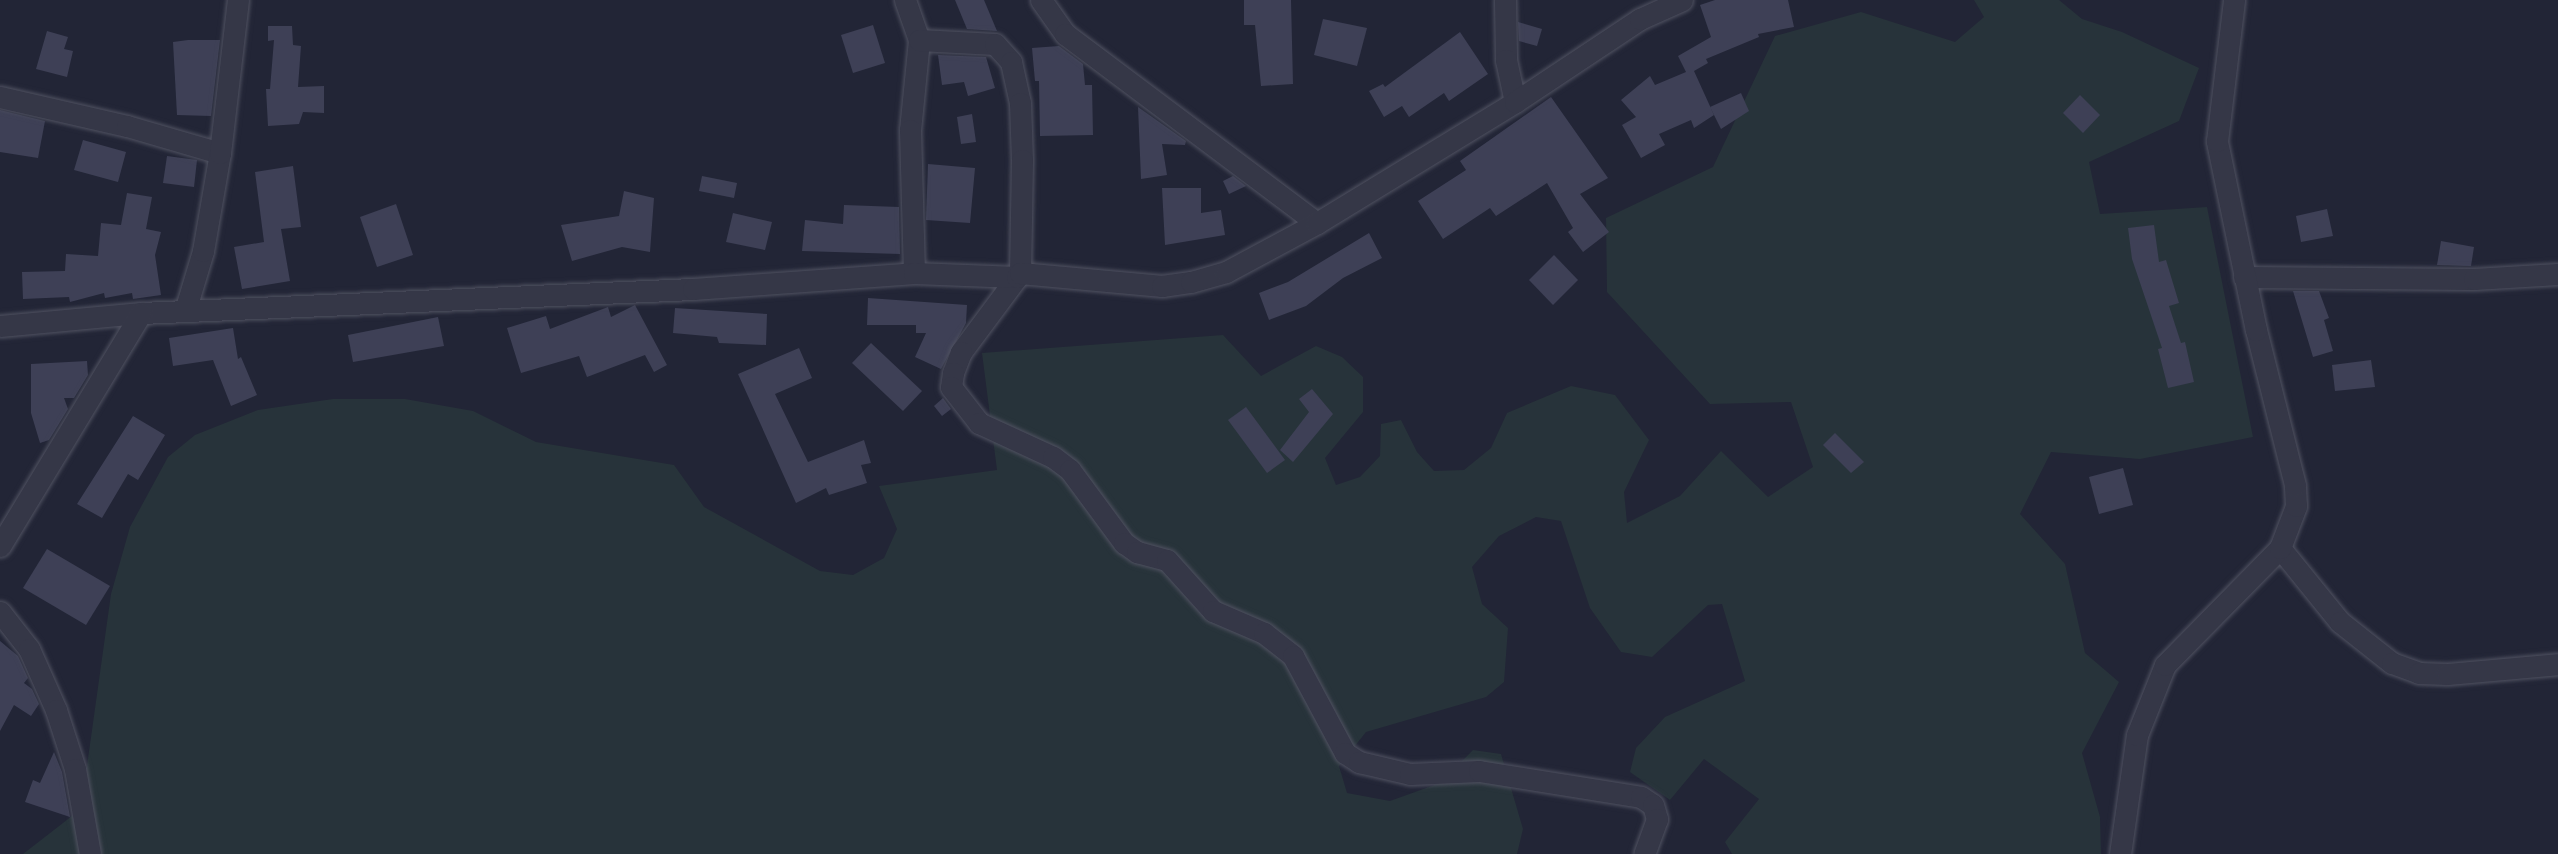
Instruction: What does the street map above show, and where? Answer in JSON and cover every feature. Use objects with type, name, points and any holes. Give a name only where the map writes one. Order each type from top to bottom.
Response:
[{"type":"street","points":[[185,311],[203,251],[220,153],[238,0]]},
{"type":"street","points":[[905,0],[919,40],[909,130],[914,273]]},
{"type":"street","points":[[1041,0],[1065,34],[1317,223]]},
{"type":"street","points":[[1505,0],[1506,60],[1515,102]]},
{"type":"street","points":[[0,326],[141,313],[693,289],[914,273],[1019,275],[1162,286],[1191,282],[1226,272],[1317,223],[1515,102],[1640,19],[1682,0]]},
{"type":"street","points":[[2120,854],[2137,734],[2165,665],[2280,548],[2294,516],[2295,485],[2244,277],[2217,141],[2234,0]]},
{"type":"street","points":[[919,40],[995,44],[1011,62],[1022,148],[1019,275],[961,352],[951,387],[979,423],[1054,457],[1070,470],[1124,543],[1137,552],[1167,560],[1213,611],[1264,634],[1293,656],[1345,753],[1359,762],[1410,774],[1479,771],[1641,796],[1653,806],[1657,819],[1644,854]]},
{"type":"street","points":[[0,97],[115,123],[220,153]]},
{"type":"street","points":[[2244,277],[2558,275]]},
{"type":"street","points":[[0,546],[141,313]]},
{"type":"street","points":[[2280,548],[2340,622],[2392,663],[2419,673],[2447,674],[2558,664]]},
{"type":"street","points":[[0,611],[29,649],[56,710],[75,769],[90,854]]},
{"type":"shaded area","points":[[1974,0],[2059,0],[2082,19],[2122,32],[2199,68],[2179,121],[2089,162],[2100,214],[2207,207],[2253,437],[2140,459],[2051,452],[2020,514],[2065,564],[2085,653],[2119,682],[2082,753],[2100,817],[2101,854],[1732,854],[1725,842],[1759,799],[1704,759],[1670,800],[1630,772],[1636,748],[1665,717],[1745,681],[1722,604],[1708,605],[1652,657],[1621,652],[1590,608],[1561,521],[1536,517],[1499,536],[1472,567],[1482,604],[1508,628],[1504,682],[1486,697],[1366,732],[1339,766],[1347,793],[1390,801],[1440,783],[1473,750],[1501,754],[1523,829],[1517,854],[23,854],[81,809],[111,594],[130,527],[168,457],[195,435],[258,410],[333,399],[405,399],[473,411],[536,442],[674,465],[704,507],[820,571],[853,575],[884,558],[897,529],[879,486],[997,470],[982,353],[1223,335],[1261,376],[1316,346],[1342,357],[1363,377],[1363,412],[1325,458],[1336,485],[1360,477],[1380,456],[1381,424],[1401,420],[1417,452],[1434,471],[1464,470],[1491,448],[1507,413],[1571,386],[1615,395],[1649,440],[1624,492],[1627,523],[1680,496],[1721,451],[1768,497],[1813,467],[1791,402],[1710,404],[1607,292],[1606,218],[1713,167],[1775,36],[1861,12],[1955,42],[1984,17]]},
{"type":"building","points":[[955,0],[984,0],[997,31],[967,29]]},
{"type":"building","points":[[1244,0],[1291,0],[1293,84],[1261,86],[1255,25],[1244,25]]},
{"type":"building","points":[[1715,0],[1788,0],[1794,27],[1758,34],[1759,37],[1706,59],[1708,63],[1694,71],[1714,115],[1694,128],[1691,120],[1659,134],[1665,145],[1641,158],[1622,125],[1636,117],[1621,100],[1650,76],[1655,85],[1686,72],[1678,56],[1711,37],[1700,5]]},
{"type":"building","points":[[1323,19],[1367,28],[1357,66],[1314,55]]},
{"type":"building","points":[[1518,22],[1542,29],[1537,46],[1519,41]]},
{"type":"building","points":[[873,25],[885,63],[853,73],[841,35]]},
{"type":"building","points":[[268,26],[292,26],[293,45],[301,46],[298,87],[324,86],[324,113],[303,112],[299,124],[268,126],[266,89],[270,89],[274,40],[268,41]]},
{"type":"building","points":[[47,31],[68,37],[64,49],[73,51],[67,77],[36,69]]},
{"type":"building","points":[[1460,32],[1488,74],[1449,101],[1444,93],[1409,117],[1402,106],[1384,117],[1369,91],[1383,84],[1385,87]]},
{"type":"building","points":[[220,40],[211,116],[177,115],[173,42]]},
{"type":"building","points":[[1059,46],[1083,64],[1085,85],[1092,85],[1093,135],[1040,136],[1039,81],[1035,81],[1032,48]]},
{"type":"building","points":[[938,55],[986,57],[995,88],[968,96],[964,82],[942,85]]},
{"type":"building","points":[[1741,93],[1749,111],[1721,129],[1710,107]]},
{"type":"building","points":[[2080,95],[2100,115],[2083,133],[2063,113]]},
{"type":"building","points":[[1551,97],[1608,178],[1580,194],[1609,232],[1583,252],[1568,232],[1573,228],[1547,183],[1496,216],[1490,208],[1443,239],[1418,201],[1466,170],[1460,161]]},
{"type":"building","points":[[1138,107],[1186,141],[1185,145],[1162,144],[1167,175],[1141,179]]},
{"type":"building","points":[[0,110],[45,121],[38,158],[0,152]]},
{"type":"building","points":[[972,114],[976,142],[961,144],[957,117]]},
{"type":"building","points":[[83,140],[126,152],[118,182],[74,170]]},
{"type":"building","points":[[167,156],[197,160],[194,187],[163,183]]},
{"type":"building","points":[[928,164],[975,168],[970,223],[926,220]]},
{"type":"building","points":[[293,166],[301,227],[281,229],[290,281],[242,289],[234,247],[264,242],[255,172]]},
{"type":"building","points":[[702,176],[737,183],[734,198],[699,191]]},
{"type":"building","points":[[1233,176],[1246,186],[1229,194],[1223,181]]},
{"type":"building","points":[[1162,188],[1201,188],[1201,213],[1221,210],[1225,235],[1165,245]]},
{"type":"building","points":[[624,191],[654,198],[650,252],[622,247],[572,261],[561,225],[619,216]]},
{"type":"building","points":[[127,193],[152,197],[146,229],[161,232],[155,255],[161,295],[133,299],[132,293],[105,298],[104,293],[70,302],[69,297],[23,299],[22,272],[65,271],[66,254],[98,256],[101,223],[121,225]]},
{"type":"building","points":[[396,204],[413,255],[377,267],[360,217]]},
{"type":"building","points":[[844,205],[899,207],[900,254],[802,251],[805,220],[843,224]]},
{"type":"building","points":[[2327,209],[2333,236],[2301,242],[2296,216]]},
{"type":"building","points":[[733,213],[772,222],[765,250],[726,242]]},
{"type":"building","points":[[2154,225],[2159,262],[2166,260],[2179,303],[2169,306],[2181,343],[2185,342],[2194,382],[2168,388],[2158,349],[2162,348],[2132,259],[2128,228]]},
{"type":"building","points":[[1369,233],[1382,258],[1343,278],[1306,306],[1269,320],[1259,293],[1288,282]]},
{"type":"building","points":[[2441,241],[2474,247],[2471,266],[2437,265]]},
{"type":"building","points":[[1554,255],[1578,280],[1553,305],[1529,280]]},
{"type":"building","points":[[2293,291],[2319,291],[2329,318],[2324,320],[2333,351],[2313,357]]},
{"type":"building","points":[[868,298],[967,305],[966,323],[941,369],[915,357],[926,333],[916,333],[916,325],[867,325]]},
{"type":"building","points":[[635,305],[667,365],[654,372],[645,355],[587,377],[579,356],[521,373],[507,328],[546,316],[550,329],[608,307],[611,317]]},
{"type":"building","points":[[675,308],[767,314],[766,345],[719,343],[717,337],[673,333]]},
{"type":"building","points":[[438,317],[444,346],[353,362],[348,335]]},
{"type":"building","points":[[233,328],[238,359],[241,357],[257,395],[231,406],[213,360],[173,366],[169,338]]},
{"type":"building","points":[[871,343],[922,391],[903,411],[852,363]]},
{"type":"building","points":[[799,348],[812,378],[775,394],[808,462],[864,440],[871,463],[861,465],[867,483],[829,495],[826,488],[796,503],[738,374]]},
{"type":"building","points":[[2371,360],[2375,387],[2335,391],[2332,365]]},
{"type":"building","points":[[87,361],[88,375],[74,398],[64,398],[68,409],[49,440],[40,443],[31,413],[31,364]]},
{"type":"building","points":[[1312,389],[1333,414],[1293,462],[1280,450],[1309,412],[1299,399]]},
{"type":"building","points":[[943,398],[951,409],[942,416],[934,406]]},
{"type":"building","points":[[1246,407],[1285,460],[1267,473],[1228,420]]},
{"type":"building","points":[[133,416],[165,435],[138,480],[128,474],[102,518],[77,504]]},
{"type":"building","points":[[1835,433],[1864,462],[1851,473],[1823,445]]},
{"type":"building","points":[[2123,468],[2133,505],[2099,514],[2089,477]]},
{"type":"building","points":[[47,549],[110,586],[86,625],[23,588]]},
{"type":"building","points":[[0,641],[18,656],[28,678],[24,683],[32,689],[39,704],[31,716],[14,705],[0,731]]},
{"type":"building","points":[[54,752],[62,772],[70,817],[25,802],[33,780],[40,783]]}]
